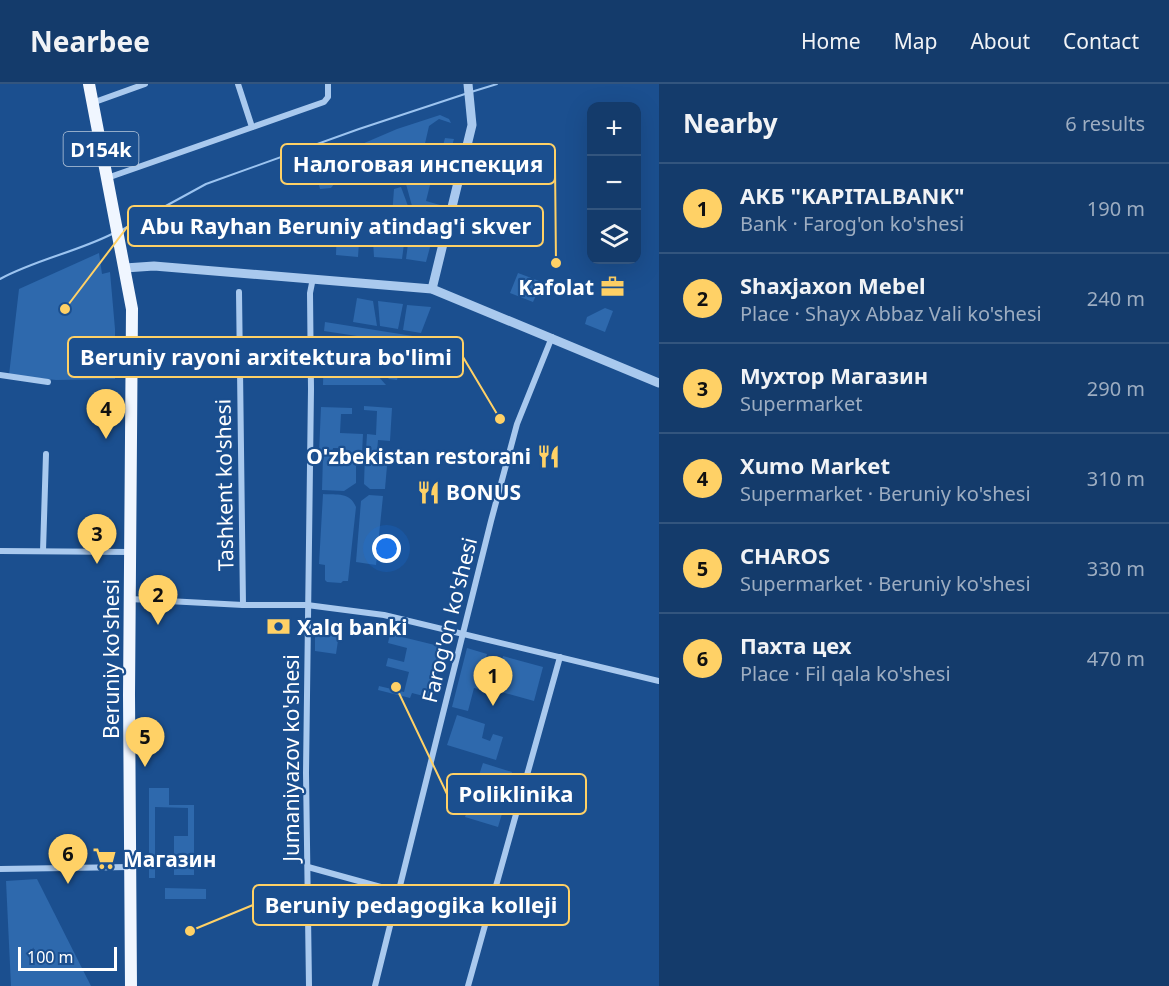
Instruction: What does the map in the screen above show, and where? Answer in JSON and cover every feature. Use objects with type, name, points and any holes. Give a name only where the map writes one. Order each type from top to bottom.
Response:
[{"type":"main road","name":"Beruniy ko'shesi","points":[[89,84],[132,309],[131,986]]},
{"type":"street","points":[[92,103],[145,84]]},
{"type":"street","points":[[238,84],[252,127]]},
{"type":"street","points":[[106,178],[324,102],[328,97],[328,84]]},
{"type":"street","points":[[432,289],[472,124],[468,84]]},
{"type":"street","points":[[125,268],[154,266],[432,289],[659,383]]},
{"type":"street","name":"Jumaniyazov ko'shesi","points":[[309,986],[307,604],[311,389],[310,293],[313,278]]},
{"type":"street","name":"Tashkent ko'shesi","points":[[239,292],[243,605]]},
{"type":"street","name":"Farog'on ko'shesi","points":[[375,986],[517,424],[552,337]]},
{"type":"street","points":[[0,375],[48,382]]},
{"type":"street","points":[[44,551],[46,454]]},
{"type":"street","points":[[0,551],[131,552]]},
{"type":"street","points":[[130,599],[243,605],[307,604],[384,615],[659,681]]},
{"type":"street","points":[[468,986],[560,657]]},
{"type":"street","points":[[0,869],[130,867]]},
{"type":"street","points":[[308,867],[486,916]]},
{"type":"shaded area","points":[[440,115],[449,119],[451,123],[439,119],[429,126],[421,161],[404,181],[399,174],[385,165],[370,162],[354,165],[331,188],[320,189],[320,162],[397,129]]},
{"type":"shaded area","points":[[445,138],[454,139],[447,162],[436,161],[426,201],[440,205],[436,222],[411,218],[412,206],[406,184],[415,177],[425,162],[434,161],[440,157]]},
{"type":"shaded area","points":[[401,187],[408,206],[406,218],[392,216],[394,189]]},
{"type":"shaded area","points":[[345,220],[357,220],[363,225],[363,241],[359,242],[358,257],[336,255],[337,226],[343,225]]},
{"type":"shaded area","points":[[378,221],[388,221],[404,244],[402,259],[374,257],[372,224]]},
{"type":"shaded area","points":[[411,221],[436,225],[426,262],[406,259]]},
{"type":"shaded area","points":[[99,253],[102,274],[110,272],[115,329],[115,379],[56,380],[9,375],[19,289]]},
{"type":"shaded area","points":[[518,273],[542,282],[533,302],[510,293]]},
{"type":"shaded area","points":[[357,298],[373,301],[377,326],[353,322]]},
{"type":"shaded area","points":[[378,301],[403,304],[398,329],[380,326]]},
{"type":"shaded area","points":[[407,305],[431,307],[421,333],[403,330]]},
{"type":"shaded area","points":[[605,308],[613,311],[605,332],[585,324],[587,317]]},
{"type":"shaded area","points":[[325,322],[419,337],[416,345],[324,331]]},
{"type":"shaded area","points":[[324,336],[345,339],[386,385],[323,385]]},
{"type":"shaded area","points":[[352,339],[415,349],[409,363],[402,362],[397,380],[389,379]]},
{"type":"shaded area","points":[[364,406],[392,408],[390,441],[378,440],[377,452],[366,451],[367,434],[376,435],[377,411],[364,410]]},
{"type":"shaded area","points":[[321,407],[352,408],[352,414],[341,414],[340,433],[363,434],[362,454],[339,454],[339,448],[333,448],[332,453],[319,453]]},
{"type":"shaded area","points":[[365,454],[388,454],[385,489],[370,489],[364,484]]},
{"type":"shaded area","points":[[323,456],[349,456],[356,459],[356,483],[344,491],[322,490]]},
{"type":"shaded area","points":[[323,494],[347,497],[356,507],[348,581],[341,583],[327,582],[325,565],[319,564]]},
{"type":"shaded area","points":[[369,495],[383,496],[376,565],[356,562],[361,501]]},
{"type":"shaded area","points":[[323,624],[340,627],[336,654],[315,651],[315,634],[322,634]]},
{"type":"shaded area","points":[[390,634],[443,647],[431,698],[412,693],[410,698],[378,690],[379,686],[404,692],[409,672],[386,666],[388,658],[404,662],[407,648],[388,643]]},
{"type":"shaded area","points":[[467,648],[487,654],[485,662],[490,663],[483,690],[474,688],[468,711],[452,707]]},
{"type":"shaded area","points":[[503,656],[543,667],[534,701],[494,690]]},
{"type":"shaded area","points":[[457,715],[485,724],[482,738],[490,741],[493,734],[503,737],[496,760],[447,745]]},
{"type":"shaded area","points":[[483,763],[512,772],[508,787],[490,781],[485,797],[505,804],[498,827],[465,817]]},
{"type":"shaded area","points":[[149,788],[169,788],[169,805],[194,805],[194,875],[174,875],[174,836],[188,836],[188,808],[155,807],[155,878],[149,878]]},
{"type":"shaded area","points":[[37,879],[91,986],[11,986],[6,881]]},
{"type":"shaded area","points":[[165,888],[206,889],[206,899],[165,899]]},
{"type":"waterway","points":[[471,92],[497,84]]},
{"type":"waterway","points":[[120,231],[206,184],[465,94]]},
{"type":"waterway","points":[[0,279],[27,266],[112,234]]},
{"type":"place","name":"Налоговая инспекция","points":[[556,263]]},
{"type":"place","name":"Kafolat","points":[[612,287]]},
{"type":"place","name":"Abu Rayhan Beruniy atindag'i skver","points":[[65,309]]},
{"type":"place","name":"Beruniy rayoni arxitektura bo'limi","points":[[500,419]]},
{"type":"place","name":"Xumo Market","points":[[106,439]]},
{"type":"place","name":"O'zbekistan restorani","points":[[549,456]]},
{"type":"place","name":"BONUS","points":[[428,492]]},
{"type":"place","name":"Мухтор Магазин","points":[[97,564]]},
{"type":"place","name":"Shaxjaxon Mebel","points":[[158,625]]},
{"type":"place","name":"Xalq banki","points":[[279,627]]},
{"type":"place","name":"Poliklinika","points":[[396,687]]},
{"type":"place","name":"АКБ \"KAPITALBANK\"","points":[[493,706]]},
{"type":"place","name":"CHAROS","points":[[145,767]]},
{"type":"place","name":"Магазин","points":[[105,859]]},
{"type":"place","name":"Пахта цех","points":[[68,884]]},
{"type":"place","name":"Beruniy pedagogika kolleji","points":[[190,931]]}]
